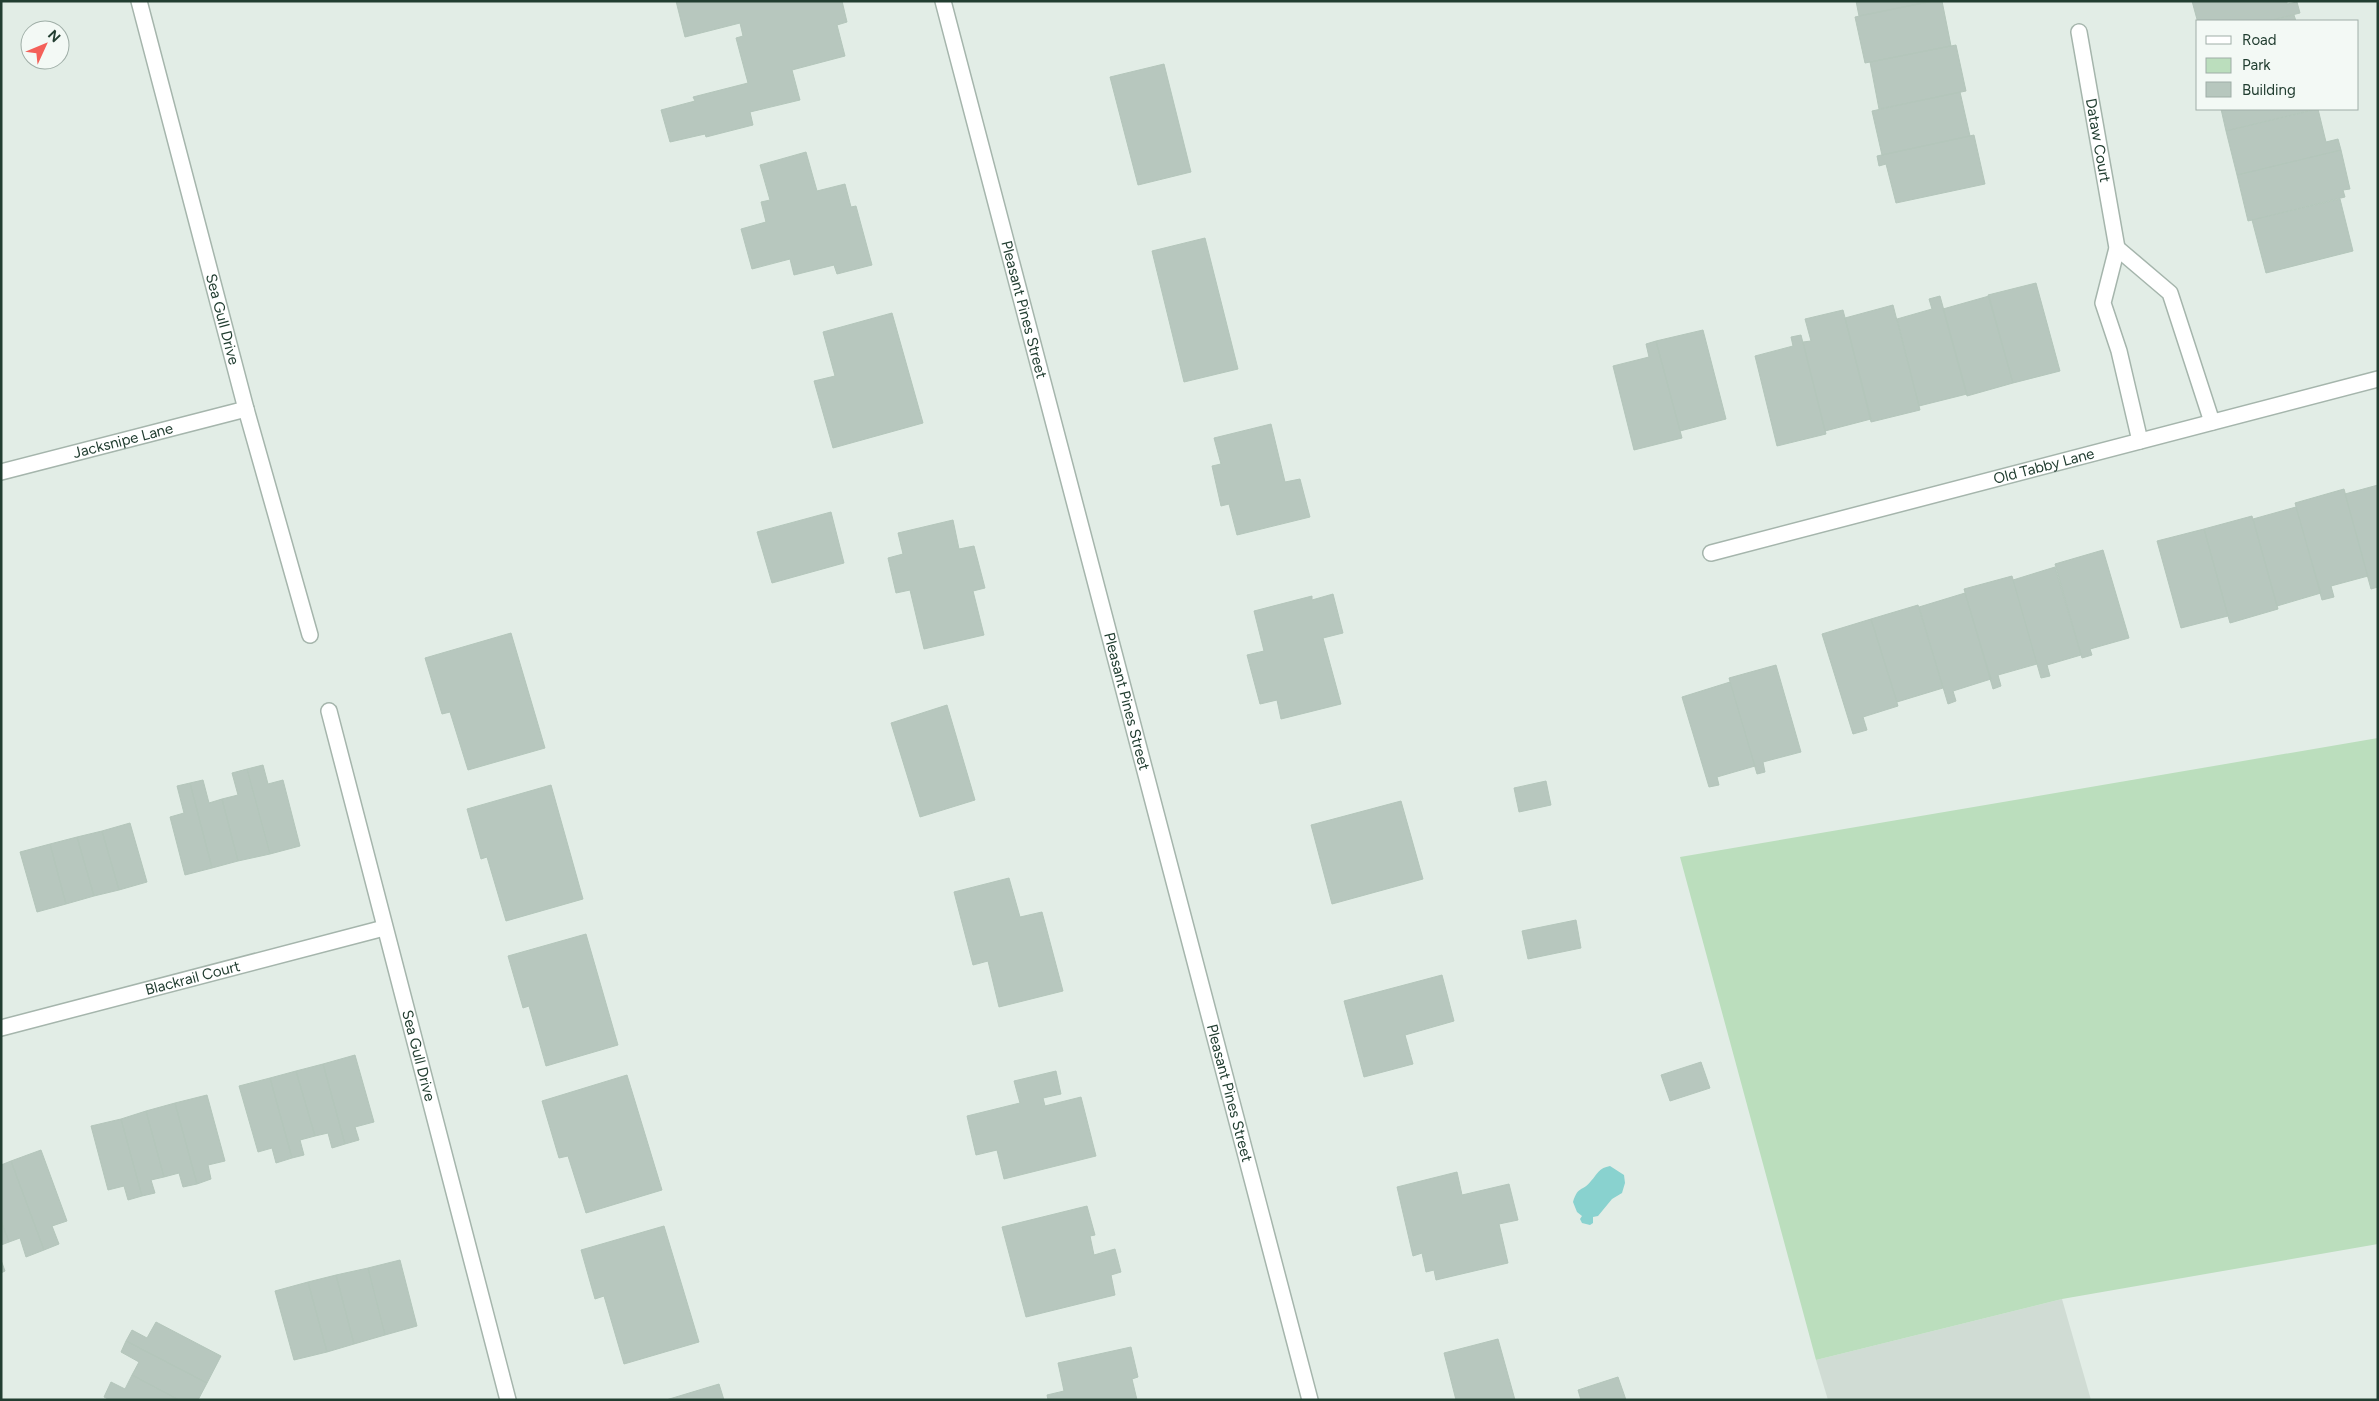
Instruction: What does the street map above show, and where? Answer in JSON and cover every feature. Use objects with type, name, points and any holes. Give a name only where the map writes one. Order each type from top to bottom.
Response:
[{"type":"street","name":"Sea Gull Drive","points":[[139,1],[246,408],[310,635]]},
{"type":"street","name":"Pleasant Pines Street","points":[[944,1],[1310,1400]]},
{"type":"street","name":"Dataw Court","points":[[2079,32],[2117,248],[2103,303],[2119,351],[2140,441]]},
{"type":"street","points":[[2117,248],[2170,293],[2212,422]]},
{"type":"street","name":"Old Tabby Lane","points":[[1710,553],[2378,379]]},
{"type":"street","name":"Jacksnipe Lane","points":[[1,472],[246,408]]},
{"type":"street","name":"Sea Gull Drive","points":[[329,711],[508,1400]]},
{"type":"street","name":"Blackrail Court","points":[[1,1028],[384,928]]},
{"type":"shaded area","points":[[2062,1299],[2091,1400],[1828,1400],[1816,1360]]},
{"type":"green space","points":[[2378,738],[2378,1244],[2062,1299],[1816,1360],[1680,857]]},
{"type":"water","points":[[1610,1166],[1624,1175],[1625,1183],[1622,1193],[1612,1199],[1598,1216],[1593,1217],[1593,1223],[1590,1225],[1582,1223],[1580,1219],[1582,1216],[1577,1212],[1573,1202],[1575,1197],[1599,1171]]},
{"type":"building","points":[[676,1],[842,1],[847,22],[837,25],[845,56],[792,70],[800,100],[750,112],[753,125],[706,137],[705,134],[670,142],[661,110],[695,101],[693,97],[748,83],[736,38],[743,36],[740,23],[685,37]]},
{"type":"building","points":[[1856,1],[1933,1],[1859,16]]},
{"type":"building","points":[[1933,1],[1942,1],[1951,46],[1865,63],[1855,17]]},
{"type":"building","points":[[2192,1],[2287,1],[2287,4],[2297,2],[2300,13],[2272,20],[2197,20]]},
{"type":"building","points":[[2294,15],[2296,20],[2272,20]]},
{"type":"building","points":[[1956,45],[1966,91],[1879,109],[1870,62]]},
{"type":"building","points":[[1164,64],[1191,172],[1138,185],[1110,77]]},
{"type":"building","points":[[1960,92],[1970,136],[1882,155],[1872,111]]},
{"type":"building","points":[[2221,110],[2312,110],[2226,131]]},
{"type":"building","points":[[2318,110],[2326,142],[2338,139],[2341,150],[2237,175],[2226,131]]},
{"type":"building","points":[[1974,135],[1985,184],[1896,203],[1886,164],[1879,166],[1877,156]]},
{"type":"building","points":[[2341,150],[2350,189],[2343,190],[2345,197],[2248,221],[2237,175]]},
{"type":"building","points":[[806,152],[817,191],[845,184],[851,207],[856,206],[872,265],[837,274],[834,265],[794,275],[790,259],[752,269],[741,229],[766,222],[761,202],[770,200],[760,165]]},
{"type":"building","points":[[2340,199],[2353,251],[2266,273],[2252,220]]},
{"type":"building","points":[[1205,238],[1238,369],[1184,382],[1152,251]]},
{"type":"building","points":[[2036,283],[2060,371],[2013,383],[1988,295]]},
{"type":"building","points":[[1940,296],[1967,394],[1919,406],[1897,319],[1932,309],[1929,299]]},
{"type":"building","points":[[1989,296],[2013,383],[1967,396],[1943,309]]},
{"type":"building","points":[[1893,305],[1920,410],[1871,422],[1845,318]]},
{"type":"building","points":[[1843,310],[1871,419],[1825,431],[1803,342],[1811,341],[1805,319]]},
{"type":"building","points":[[892,313],[923,423],[833,448],[814,381],[835,376],[823,332]]},
{"type":"building","points":[[1703,330],[1726,419],[1680,431],[1656,341]]},
{"type":"building","points":[[1801,335],[1826,434],[1777,446],[1755,356],[1793,346],[1791,337]]},
{"type":"building","points":[[1656,341],[1682,438],[1634,450],[1613,366],[1649,357],[1646,344]]},
{"type":"building","points":[[1271,424],[1285,482],[1300,479],[1310,517],[1237,535],[1229,504],[1221,506],[1212,466],[1221,464],[1214,438]]},
{"type":"building","points":[[2378,485],[2378,587],[2371,589],[2345,494]]},
{"type":"building","points":[[2344,489],[2368,576],[2331,586],[2334,597],[2322,600],[2295,503]]},
{"type":"building","points":[[2296,507],[2321,593],[2277,606],[2253,519]]},
{"type":"building","points":[[831,512],[844,563],[772,583],[757,532]]},
{"type":"building","points":[[2252,516],[2278,609],[2230,623],[2204,529]]},
{"type":"building","points":[[953,520],[959,549],[974,546],[985,588],[973,591],[984,635],[924,649],[910,590],[896,593],[888,558],[903,554],[898,533]]},
{"type":"building","points":[[2204,529],[2228,616],[2181,628],[2157,541]]},
{"type":"building","points":[[2103,550],[2129,638],[2090,649],[2092,655],[2082,658],[2055,564]]},
{"type":"building","points":[[2055,567],[2081,655],[2047,665],[2050,676],[2041,678],[2013,580]]},
{"type":"building","points":[[2012,576],[2037,664],[1998,675],[2001,686],[1993,689],[1964,589]]},
{"type":"building","points":[[1965,593],[1991,679],[1953,691],[1956,701],[1948,704],[1919,607]]},
{"type":"building","points":[[1333,594],[1343,633],[1323,638],[1341,704],[1281,719],[1277,700],[1260,704],[1247,655],[1264,651],[1254,611],[1312,596],[1312,600]]},
{"type":"building","points":[[1918,605],[1943,688],[1897,702],[1871,619]]},
{"type":"building","points":[[1871,619],[1898,706],[1863,717],[1867,730],[1853,734],[1822,634]]},
{"type":"building","points":[[511,633],[545,748],[468,770],[450,712],[442,714],[425,658]]},
{"type":"building","points":[[1776,665],[1801,752],[1763,762],[1765,772],[1757,774],[1729,678]]},
{"type":"building","points":[[1730,682],[1755,766],[1717,777],[1719,785],[1709,787],[1682,697]]},
{"type":"building","points":[[947,705],[975,800],[920,817],[891,723]]},
{"type":"building","points":[[263,765],[268,784],[283,780],[300,846],[270,854],[247,769]]},
{"type":"building","points":[[247,769],[270,854],[238,861],[222,799],[238,795],[232,773]]},
{"type":"building","points":[[203,780],[209,803],[222,799],[238,861],[212,868],[190,783]]},
{"type":"building","points":[[1546,781],[1551,805],[1519,812],[1514,788]]},
{"type":"building","points":[[190,783],[212,868],[185,875],[170,817],[184,813],[177,786]]},
{"type":"building","points":[[551,785],[583,899],[506,921],[487,857],[481,859],[467,809]]},
{"type":"building","points":[[1401,801],[1423,879],[1332,904],[1311,825]]},
{"type":"building","points":[[130,823],[147,882],[119,890],[102,831]]},
{"type":"building","points":[[102,831],[119,890],[94,896],[77,837]]},
{"type":"building","points":[[77,837],[94,896],[66,904],[50,844]]},
{"type":"building","points":[[50,844],[66,904],[37,912],[20,852]]},
{"type":"building","points":[[1009,878],[1020,917],[1042,912],[1063,991],[999,1007],[988,961],[973,965],[954,892]]},
{"type":"building","points":[[1576,920],[1581,948],[1528,959],[1522,931]]},
{"type":"building","points":[[586,934],[618,1045],[546,1066],[529,1006],[523,1008],[508,956]]},
{"type":"building","points":[[1442,975],[1454,1021],[1405,1035],[1413,1064],[1364,1077],[1344,1001]]},
{"type":"building","points":[[355,1055],[374,1122],[355,1127],[359,1140],[345,1144],[323,1064]]},
{"type":"building","points":[[1701,1062],[1710,1088],[1670,1101],[1661,1075]]},
{"type":"building","points":[[323,1064],[345,1144],[332,1148],[328,1133],[315,1136],[296,1071]]},
{"type":"building","points":[[296,1071],[315,1136],[300,1140],[304,1155],[292,1158],[270,1078]]},
{"type":"building","points":[[1056,1071],[1061,1094],[1043,1098],[1045,1106],[1081,1097],[1096,1156],[1004,1179],[997,1150],[976,1155],[967,1116],[1020,1103],[1014,1081]]},
{"type":"building","points":[[627,1075],[662,1190],[586,1213],[568,1156],[559,1158],[542,1101]]},
{"type":"building","points":[[270,1078],[292,1158],[276,1163],[272,1148],[258,1152],[239,1086]]},
{"type":"building","points":[[207,1095],[225,1161],[208,1165],[211,1179],[197,1184],[175,1103]]},
{"type":"building","points":[[175,1103],[197,1184],[183,1187],[179,1173],[164,1177],[146,1111]]},
{"type":"building","points":[[146,1111],[164,1177],[151,1180],[155,1193],[142,1196],[121,1119]]},
{"type":"building","points":[[121,1119],[142,1196],[128,1200],[124,1186],[108,1190],[91,1126]]},
{"type":"building","points":[[41,1150],[67,1221],[52,1226],[59,1244],[44,1250],[11,1161]]},
{"type":"building","points":[[11,1161],[44,1250],[26,1257],[20,1238],[9,1242],[1,1221],[1,1165]]},
{"type":"building","points":[[1457,1172],[1462,1195],[1509,1184],[1518,1220],[1499,1224],[1508,1263],[1436,1280],[1434,1270],[1426,1272],[1422,1253],[1413,1256],[1397,1187]]},
{"type":"building","points":[[1087,1206],[1095,1235],[1090,1236],[1094,1255],[1115,1249],[1121,1272],[1111,1275],[1115,1295],[1026,1317],[1002,1227]]},
{"type":"building","points":[[1,1221],[9,1242],[1,1245]]},
{"type":"building","points":[[664,1226],[699,1342],[624,1364],[604,1296],[595,1299],[581,1250]]},
{"type":"building","points":[[1,1260],[5,1271],[1,1273]]},
{"type":"building","points":[[400,1260],[417,1326],[385,1335],[368,1268]]},
{"type":"building","points":[[368,1268],[385,1335],[354,1344],[336,1275]]},
{"type":"building","points":[[336,1275],[354,1344],[327,1352],[308,1282]]},
{"type":"building","points":[[308,1282],[327,1352],[294,1360],[275,1291]]},
{"type":"building","points":[[156,1322],[221,1356],[207,1383],[126,1341],[132,1330],[147,1338]]},
{"type":"building","points":[[1498,1339],[1515,1400],[1456,1400],[1444,1353]]},
{"type":"building","points":[[126,1341],[207,1383],[198,1400],[179,1400],[132,1375],[139,1362],[121,1352]]},
{"type":"building","points":[[1131,1347],[1138,1377],[1132,1379],[1137,1400],[1048,1400],[1047,1395],[1064,1391],[1058,1363]]},
{"type":"building","points":[[132,1375],[179,1400],[110,1400],[104,1397],[111,1382],[125,1389]]},
{"type":"building","points":[[1618,1377],[1626,1400],[1581,1400],[1578,1390]]},
{"type":"building","points":[[719,1384],[724,1400],[666,1400]]}]
